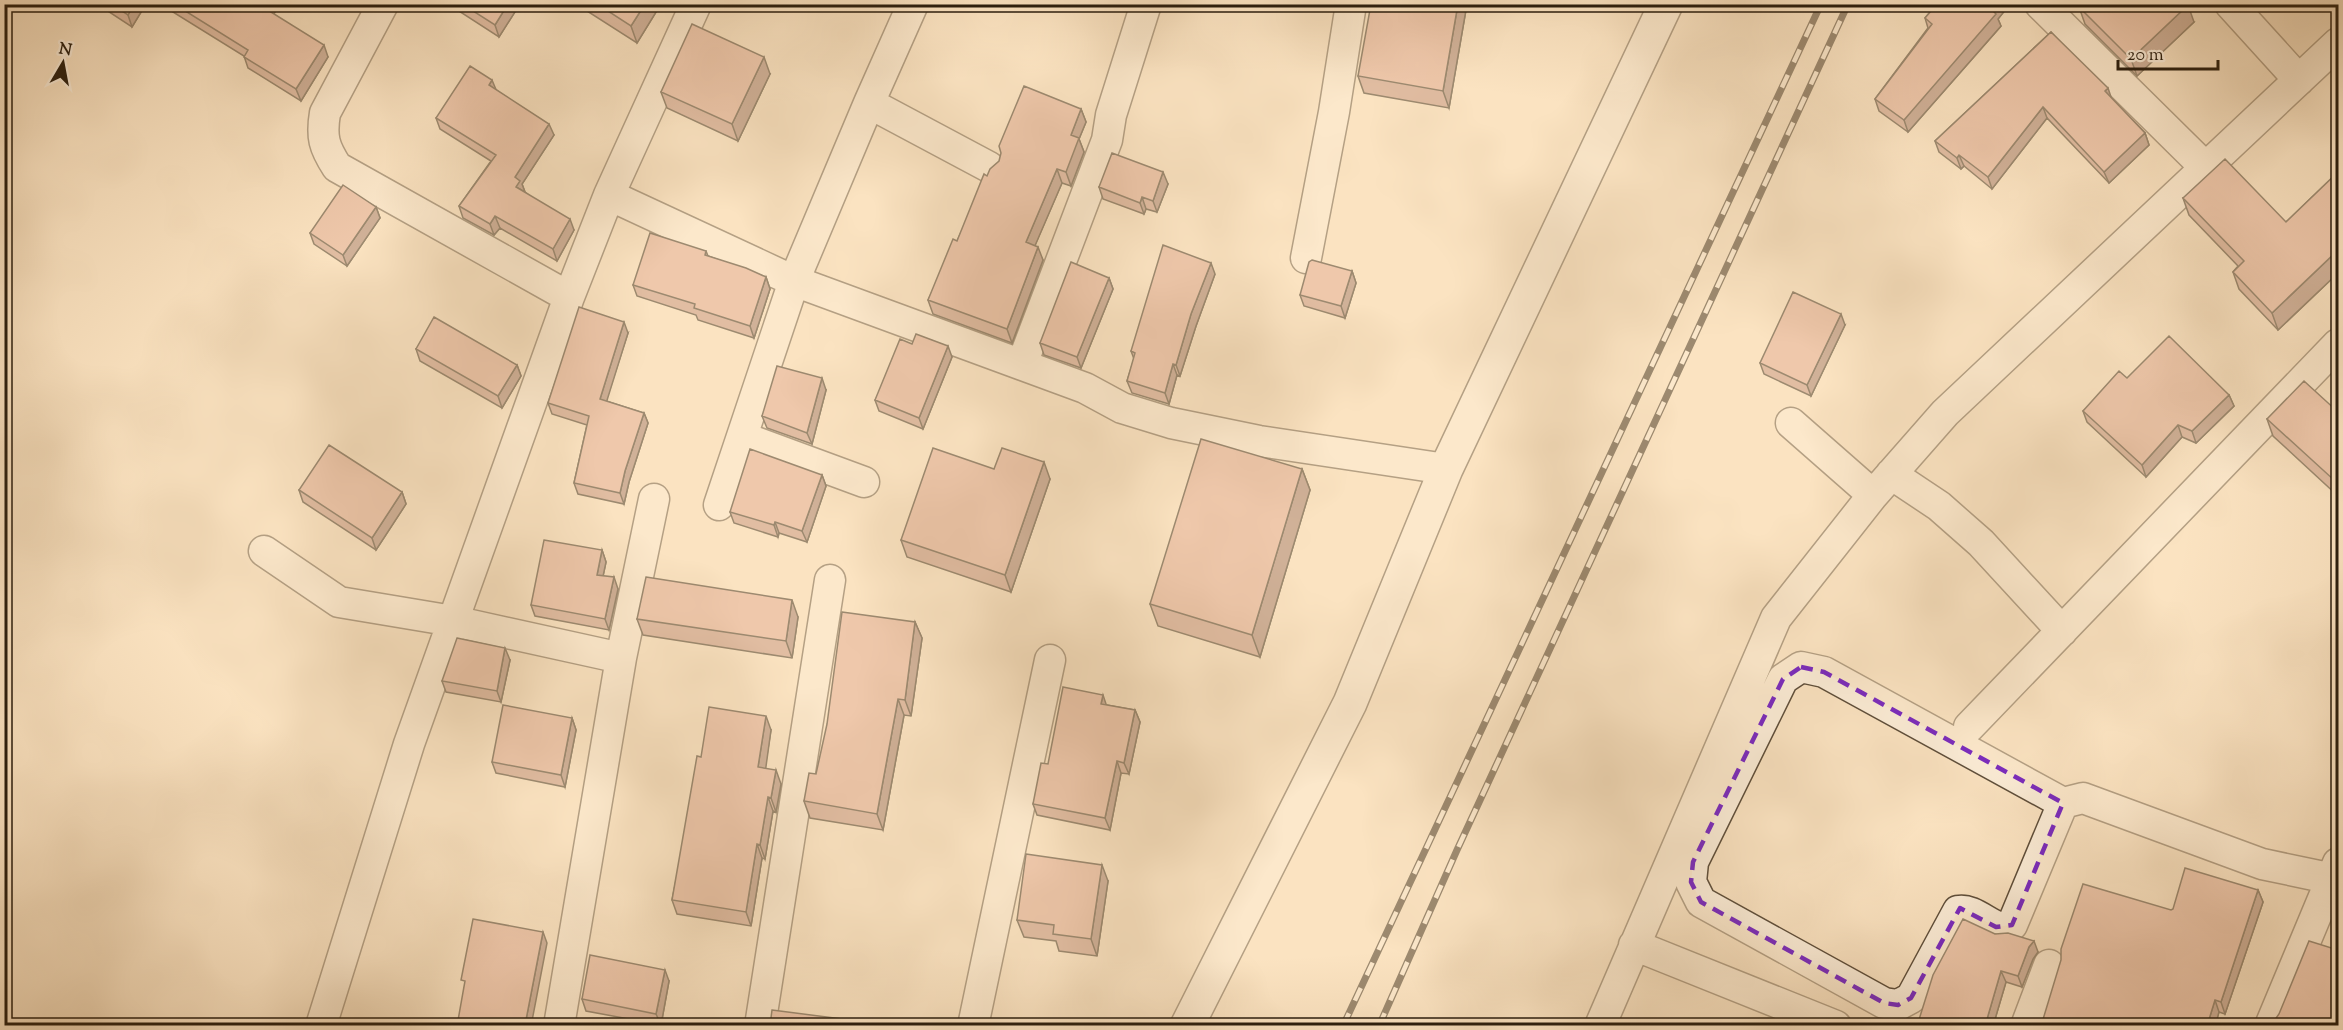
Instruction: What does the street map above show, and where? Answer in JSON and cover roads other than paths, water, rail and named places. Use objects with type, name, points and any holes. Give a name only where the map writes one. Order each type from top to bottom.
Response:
[{"type":"street","points":[[383,4],[325,113],[322,132],[326,150],[337,167],[569,297]]},
{"type":"street","points":[[321,1026],[409,744],[569,297],[609,195],[696,4]]},
{"type":"street","points":[[719,505],[794,281],[869,103],[914,4]]},
{"type":"street","points":[[1022,364],[1107,140],[1111,115],[1146,4]]},
{"type":"street","points":[[1306,258],[1351,4]]},
{"type":"street","points":[[1187,1026],[1350,703],[1446,469],[1666,4]]},
{"type":"street","points":[[2040,4],[2206,168]]},
{"type":"street","points":[[2230,4],[2299,80]]},
{"type":"street","points":[[1600,1026],[1776,618],[1882,485],[1945,412],[2338,44]]},
{"type":"street","points":[[869,103],[988,167]]},
{"type":"street","points":[[609,195],[794,281],[1085,388],[1122,408],[1171,423],[1259,441],[1446,469]]},
{"type":"street","points":[[1969,727],[2338,344]]},
{"type":"street","points":[[1791,423],[1882,485],[1939,506],[1981,543],[2062,631]]},
{"type":"street","points":[[742,437],[864,482]]},
{"type":"street","points":[[559,1026],[621,658],[654,499]]},
{"type":"street","points":[[264,551],[339,602],[453,621],[621,658]]},
{"type":"street","points":[[760,1026],[830,580]]},
{"type":"street","points":[[973,1026],[1050,660]]},
{"type":"street","points":[[2063,803],[2012,924],[2004,929],[1964,910],[1958,911],[1911,998],[1898,1005],[1884,1003],[1701,902],[1691,882],[1693,862],[1783,679],[1801,667],[1824,672],[2063,803],[2083,798],[2262,864],[2337,874],[2270,1026]]},
{"type":"street","points":[[1635,945],[1804,1020],[1836,1026]]},
{"type":"street","points":[[2026,1026],[2049,965]]},
{"type":"railway","points":[[1343,1026],[1821,4]]},
{"type":"railway","points":[[1379,1026],[1457,850],[1848,4]]}]
